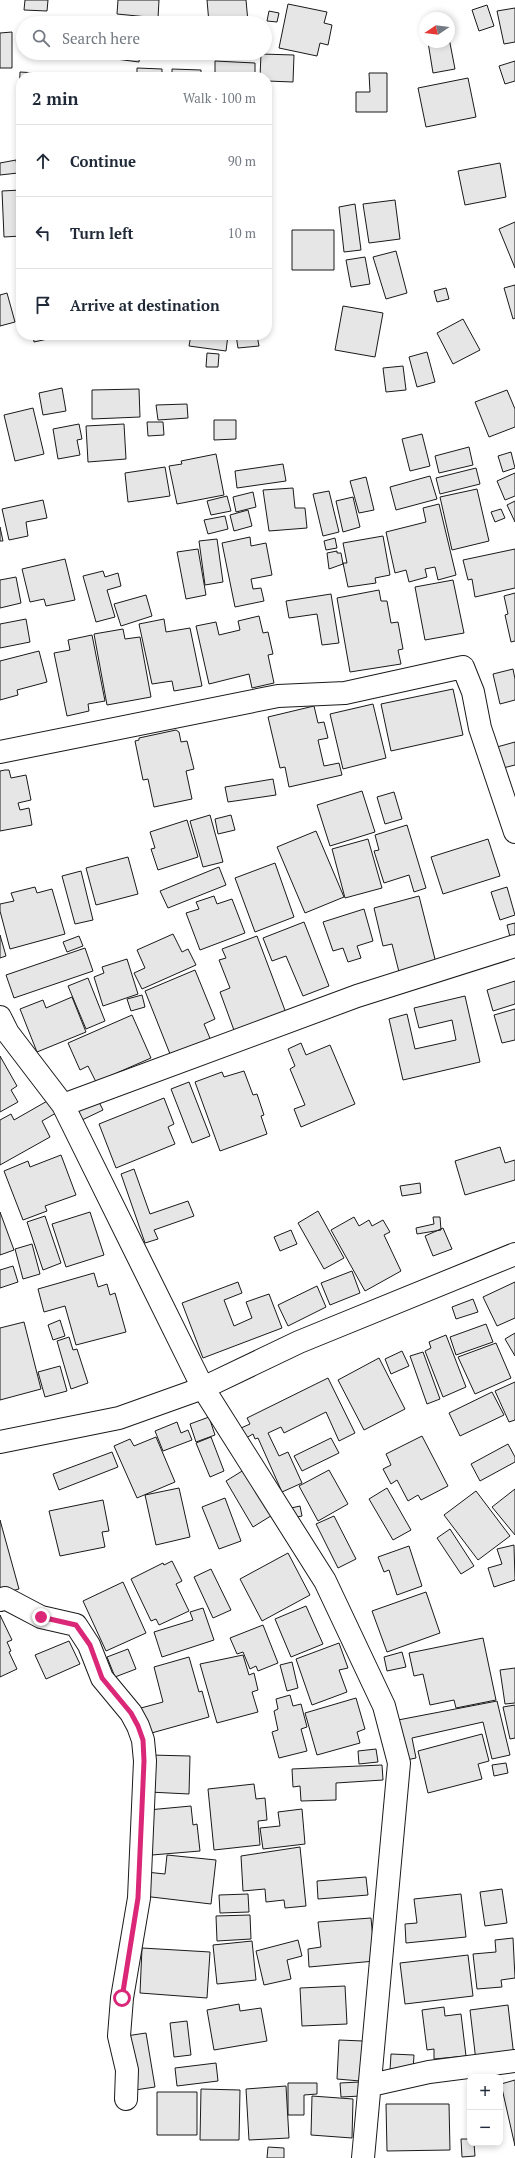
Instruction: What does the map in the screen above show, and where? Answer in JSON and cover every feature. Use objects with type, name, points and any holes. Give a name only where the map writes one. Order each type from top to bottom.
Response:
[{"type":"street","points":[[0,752],[278,696],[346,693],[463,667],[473,692],[480,728],[515,832]]},
{"type":"street","points":[[63,1105],[357,996],[515,946]]},
{"type":"street","points":[[0,1017],[8,1033],[63,1105],[203,1388],[325,1581],[384,1706],[399,1763],[371,2085],[363,2158]]},
{"type":"street","points":[[0,1442],[119,1418],[203,1388],[299,1342],[515,1254]]},
{"type":"street","points":[[0,1600],[5,1598],[41,1617],[76,1625],[90,1645],[102,1678],[131,1713],[143,1740],[144,1761],[138,1898],[122,1998],[119,2036],[126,2070],[126,2099]]},
{"type":"street","points":[[371,2085],[428,2072],[515,2061]]},
{"type":"building","points":[[25,0],[48,0],[47,11],[24,10]]},
{"type":"building","points":[[118,0],[159,0],[158,16],[117,14]]},
{"type":"building","points":[[207,0],[246,0],[247,16],[208,16]]},
{"type":"building","points":[[288,4],[327,12],[324,23],[332,25],[328,45],[320,43],[317,56],[279,48]]},
{"type":"building","points":[[487,5],[494,26],[479,31],[472,10]]},
{"type":"building","points":[[515,8],[515,42],[504,44],[497,11]]},
{"type":"building","points":[[269,11],[279,13],[277,22],[272,22],[272,16],[268,16]]},
{"type":"building","points":[[12,32],[12,68],[0,68],[0,33]]},
{"type":"building","points":[[429,48],[451,48],[455,69],[433,73]]},
{"type":"building","points":[[272,54],[294,55],[293,82],[272,81],[272,72],[260,72],[261,60],[272,60]]},
{"type":"building","points":[[124,60],[139,60],[139,62]]},
{"type":"building","points":[[215,61],[255,63],[255,72],[215,72]]},
{"type":"building","points":[[515,61],[515,81],[505,84],[499,66]]},
{"type":"building","points":[[137,68],[162,69],[162,72],[137,72]]},
{"type":"building","points":[[172,69],[201,70],[201,72],[172,72]]},
{"type":"building","points":[[369,73],[387,73],[387,112],[356,112],[356,92],[370,92]]},
{"type":"building","points":[[468,78],[476,117],[426,127],[418,88]]},
{"type":"building","points":[[16,160],[16,173],[0,175],[0,163]]},
{"type":"building","points":[[500,163],[506,197],[465,205],[458,171]]},
{"type":"building","points":[[16,190],[16,236],[4,237],[2,191]]},
{"type":"building","points":[[395,200],[400,239],[369,243],[363,204]]},
{"type":"building","points":[[355,204],[361,250],[344,252],[339,207]]},
{"type":"building","points":[[515,222],[515,268],[499,229]]},
{"type":"building","points":[[292,230],[334,230],[334,270],[292,270]]},
{"type":"building","points":[[396,251],[407,293],[386,299],[373,257]]},
{"type":"building","points":[[365,257],[370,284],[351,287],[346,260]]},
{"type":"building","points":[[515,285],[515,318],[513,319],[504,288]]},
{"type":"building","points":[[446,288],[449,299],[437,302],[434,291]]},
{"type":"building","points":[[7,293],[15,322],[0,326],[0,295]]},
{"type":"building","points":[[343,306],[383,313],[375,357],[335,350]]},
{"type":"building","points":[[463,319],[480,350],[453,364],[437,333]]},
{"type":"building","points":[[190,340],[227,340],[226,351],[189,346]]},
{"type":"building","points":[[237,340],[258,340],[259,346],[238,348]]},
{"type":"building","points":[[427,352],[435,382],[417,387],[409,357]]},
{"type":"building","points":[[207,353],[219,354],[218,367],[206,367]]},
{"type":"building","points":[[403,366],[406,390],[386,392],[383,368]]},
{"type":"building","points":[[62,388],[66,411],[43,415],[39,393]]},
{"type":"building","points":[[139,389],[140,417],[92,419],[92,390]]},
{"type":"building","points":[[507,390],[515,409],[515,427],[489,437],[475,402]]},
{"type":"building","points":[[187,404],[188,418],[158,420],[156,405]]},
{"type":"building","points":[[33,408],[44,454],[15,461],[4,415]]},
{"type":"building","points":[[214,420],[236,420],[236,439],[214,440]]},
{"type":"building","points":[[147,422],[163,422],[164,435],[148,436]]},
{"type":"building","points":[[79,424],[82,439],[77,440],[80,455],[58,459],[53,429]]},
{"type":"building","points":[[124,424],[126,459],[88,462],[86,426]]},
{"type":"building","points":[[422,434],[430,466],[410,471],[402,439]]},
{"type":"building","points":[[469,447],[473,465],[439,473],[435,456]]},
{"type":"building","points":[[511,452],[515,468],[503,472],[498,456]]},
{"type":"building","points":[[216,454],[224,495],[177,504],[169,466],[182,464],[181,461]]},
{"type":"building","points":[[283,464],[286,481],[237,488],[235,471]]},
{"type":"building","points":[[165,467],[170,496],[128,502],[125,473]]},
{"type":"building","points":[[476,468],[480,484],[440,494],[436,478]]},
{"type":"building","points":[[515,473],[515,496],[505,500],[497,481]]},
{"type":"building","points":[[430,476],[437,499],[396,510],[390,487]]},
{"type":"building","points":[[366,477],[374,510],[359,513],[350,481]]},
{"type":"building","points":[[293,488],[295,508],[305,508],[307,528],[269,531],[263,490]]},
{"type":"building","points":[[477,489],[489,541],[452,550],[440,497]]},
{"type":"building","points":[[329,491],[339,532],[323,536],[313,494]]},
{"type":"building","points":[[253,492],[256,507],[236,512],[233,497]]},
{"type":"building","points":[[227,496],[231,511],[211,515],[207,501]]},
{"type":"building","points":[[353,497],[360,527],[343,532],[336,501]]},
{"type":"building","points":[[43,500],[47,518],[26,522],[28,536],[9,540],[2,509]]},
{"type":"building","points":[[515,501],[515,522],[507,505]]},
{"type":"building","points":[[439,504],[456,575],[438,580],[435,567],[425,569],[427,577],[409,582],[406,570],[395,573],[386,532],[426,522],[423,508]]},
{"type":"building","points":[[501,509],[505,518],[495,522],[491,512]]},
{"type":"building","points":[[248,510],[252,526],[234,531],[230,515]]},
{"type":"building","points":[[225,516],[228,529],[208,534],[204,520]]},
{"type":"building","points":[[0,527],[3,541],[0,541]]},
{"type":"building","points":[[383,536],[390,575],[375,578],[376,583],[348,587],[343,563],[347,563],[343,543]]},
{"type":"building","points":[[250,537],[251,546],[266,543],[272,575],[251,579],[253,589],[261,588],[264,601],[235,607],[222,543]]},
{"type":"building","points":[[335,538],[337,548],[326,550],[324,541]]},
{"type":"building","points":[[217,539],[223,582],[205,585],[199,541]]},
{"type":"building","points":[[198,549],[206,595],[186,599],[177,552]]},
{"type":"building","points":[[515,549],[515,588],[475,597],[472,579],[468,580],[463,560]]},
{"type":"building","points":[[337,551],[337,553],[341,553],[343,564],[329,569],[327,553]]},
{"type":"building","points":[[65,559],[75,600],[46,606],[44,599],[30,602],[22,569]]},
{"type":"building","points":[[103,571],[105,577],[118,573],[121,586],[107,590],[115,617],[96,622],[83,576]]},
{"type":"building","points":[[16,577],[21,603],[0,608],[0,580]]},
{"type":"building","points":[[453,580],[464,633],[425,640],[415,587]]},
{"type":"building","points":[[379,590],[381,601],[387,601],[391,623],[398,622],[403,649],[398,650],[401,664],[350,672],[337,598]]},
{"type":"building","points":[[515,593],[515,641],[511,642],[505,615],[508,614],[504,596]]},
{"type":"building","points":[[331,594],[339,643],[322,645],[317,614],[289,618],[286,601]]},
{"type":"building","points":[[146,595],[152,616],[121,626],[114,604]]},
{"type":"building","points":[[259,616],[263,633],[268,632],[273,654],[268,655],[274,683],[252,688],[249,674],[209,684],[196,626],[216,622],[219,635],[240,630],[238,621]]},
{"type":"building","points":[[26,619],[30,642],[0,648],[0,624]]},
{"type":"building","points":[[164,619],[166,632],[190,628],[202,686],[174,691],[172,681],[152,684],[139,624]]},
{"type":"building","points":[[123,629],[125,639],[140,637],[151,697],[107,705],[94,634]]},
{"type":"building","points":[[92,635],[105,701],[88,704],[89,711],[67,716],[54,653],[70,650],[68,640]]},
{"type":"building","points":[[39,651],[47,682],[17,690],[18,695],[0,700],[0,661]]},
{"type":"building","points":[[513,669],[515,679],[515,700],[500,704],[493,674]]},
{"type":"building","points":[[453,689],[463,735],[391,751],[381,704]]},
{"type":"building","points":[[373,704],[386,758],[343,769],[330,714]]},
{"type":"building","points":[[314,706],[318,723],[324,722],[328,738],[318,740],[324,766],[339,763],[342,775],[289,787],[285,767],[280,768],[268,717]]},
{"type":"building","points":[[176,730],[179,732],[181,742],[187,741],[194,769],[186,771],[192,799],[154,807],[148,779],[143,780],[135,741],[139,740],[139,738]]},
{"type":"building","points":[[515,742],[515,765],[503,768],[497,747]]},
{"type":"building","points":[[9,770],[11,778],[26,775],[31,800],[18,803],[20,810],[29,808],[32,825],[0,831],[0,771]]},
{"type":"building","points":[[273,779],[276,795],[228,802],[225,787]]},
{"type":"building","points":[[362,791],[375,832],[330,846],[317,805]]},
{"type":"building","points":[[394,792],[402,819],[385,824],[377,797]]},
{"type":"building","points":[[210,815],[223,862],[203,867],[190,821]]},
{"type":"building","points":[[231,815],[235,830],[218,834],[215,819]]},
{"type":"building","points":[[187,820],[198,857],[158,870],[151,849],[155,848],[150,832]]},
{"type":"building","points":[[407,825],[426,888],[414,892],[409,875],[384,883],[374,851],[379,850],[375,835]]},
{"type":"building","points":[[316,831],[344,897],[305,913],[277,847]]},
{"type":"building","points":[[368,839],[382,888],[345,898],[332,849]]},
{"type":"building","points":[[488,839],[500,876],[443,894],[431,857]]},
{"type":"building","points":[[128,857],[138,894],[96,905],[86,868]]},
{"type":"building","points":[[275,863],[294,917],[255,932],[235,878]]},
{"type":"building","points":[[219,867],[226,885],[168,908],[160,891]]},
{"type":"building","points":[[81,871],[93,920],[75,924],[62,876]]},
{"type":"building","points":[[35,887],[37,893],[52,889],[65,934],[10,949],[0,911],[0,904],[14,901],[11,893]]},
{"type":"building","points":[[507,887],[515,915],[500,920],[491,892]]},
{"type":"building","points":[[214,896],[217,904],[232,899],[245,933],[200,950],[186,913],[199,909],[196,902]]},
{"type":"building","points":[[419,896],[436,963],[399,972],[392,944],[383,946],[374,908]]},
{"type":"building","points":[[364,909],[373,941],[357,946],[361,958],[348,962],[343,948],[333,951],[323,922]]},
{"type":"building","points":[[304,922],[329,986],[303,996],[286,956],[272,961],[263,938]]},
{"type":"building","points":[[515,923],[515,935],[510,937],[507,925]]},
{"type":"building","points":[[173,934],[182,952],[188,949],[196,965],[142,989],[134,973],[145,968],[137,950]]},
{"type":"building","points":[[0,935],[6,956],[0,958]]},
{"type":"building","points":[[79,936],[83,946],[67,952],[63,942]]},
{"type":"building","points":[[257,936],[286,1013],[235,1033],[220,992],[230,988],[219,960],[226,958],[222,949]]},
{"type":"building","points":[[85,948],[93,971],[14,998],[6,975]]},
{"type":"building","points":[[127,959],[138,994],[103,1006],[94,977],[104,973],[102,967]]},
{"type":"building","points":[[195,970],[215,1019],[204,1024],[212,1043],[172,1059],[145,991]]},
{"type":"building","points":[[88,978],[105,1021],[86,1029],[68,986]]},
{"type":"building","points":[[515,981],[515,1004],[493,1011],[487,990]]},
{"type":"building","points":[[142,995],[145,1007],[131,1011],[127,999]]},
{"type":"building","points":[[465,996],[480,1062],[403,1080],[389,1019],[407,1014],[415,1049],[456,1040],[452,1020],[419,1028],[414,1008]]},
{"type":"building","points":[[72,997],[86,1032],[37,1052],[20,1009],[43,1000],[46,1008]]},
{"type":"building","points":[[515,1009],[515,1040],[502,1043],[494,1015]]},
{"type":"building","points":[[132,1015],[151,1058],[96,1082],[88,1066],[80,1070],[68,1043]]},
{"type":"building","points":[[301,1043],[306,1055],[330,1045],[355,1104],[301,1127],[294,1109],[305,1105],[290,1069],[295,1066],[288,1049]]},
{"type":"building","points":[[0,1056],[17,1086],[11,1090],[18,1102],[0,1112]]},
{"type":"building","points":[[244,1071],[253,1095],[257,1094],[264,1115],[261,1116],[267,1134],[220,1151],[195,1082],[222,1072],[224,1077]]},
{"type":"building","points":[[189,1082],[210,1136],[192,1143],[171,1089]]},
{"type":"building","points":[[97,1098],[103,1110],[82,1120],[76,1107]]},
{"type":"building","points":[[164,1098],[174,1124],[168,1127],[175,1144],[116,1168],[99,1124]]},
{"type":"building","points":[[49,1100],[56,1113],[42,1121],[50,1137],[0,1165],[0,1120],[11,1114],[14,1120]]},
{"type":"building","points":[[500,1147],[505,1163],[515,1160],[515,1180],[465,1195],[455,1161]]},
{"type":"building","points":[[61,1155],[76,1195],[45,1206],[47,1211],[23,1220],[4,1171],[28,1161],[30,1167]]},
{"type":"building","points":[[134,1169],[150,1214],[188,1201],[194,1216],[154,1230],[158,1239],[145,1243],[121,1174]]},
{"type":"building","points":[[420,1183],[421,1193],[402,1196],[400,1186]]},
{"type":"building","points":[[318,1211],[344,1258],[324,1269],[298,1223]]},
{"type":"building","points":[[0,1212],[14,1250],[0,1255]]},
{"type":"building","points":[[90,1212],[104,1255],[66,1267],[52,1224]]},
{"type":"building","points":[[45,1216],[61,1263],[43,1270],[27,1222]]},
{"type":"building","points":[[354,1217],[359,1226],[369,1220],[372,1226],[383,1220],[390,1232],[384,1235],[401,1271],[365,1291],[331,1230]]},
{"type":"building","points":[[433,1217],[440,1217],[441,1230],[417,1234],[416,1228],[434,1224]]},
{"type":"building","points":[[443,1228],[452,1249],[433,1256],[425,1236]]},
{"type":"building","points":[[291,1230],[297,1244],[280,1251],[274,1237]]},
{"type":"building","points":[[32,1244],[40,1274],[23,1279],[15,1249]]},
{"type":"building","points":[[13,1266],[18,1282],[0,1288],[0,1270]]},
{"type":"building","points":[[352,1271],[360,1293],[330,1305],[321,1283]]},
{"type":"building","points":[[94,1273],[98,1287],[107,1284],[110,1295],[115,1293],[126,1332],[76,1345],[65,1306],[44,1312],[38,1289]]},
{"type":"building","points":[[238,1282],[242,1293],[224,1300],[234,1326],[252,1318],[246,1302],[269,1294],[282,1328],[203,1358],[182,1303]]},
{"type":"building","points":[[515,1282],[515,1318],[497,1326],[483,1297]]},
{"type":"building","points":[[317,1286],[326,1307],[288,1326],[278,1305]]},
{"type":"building","points":[[473,1299],[478,1312],[456,1319],[452,1307]]},
{"type":"building","points":[[60,1320],[65,1336],[53,1340],[48,1325]]},
{"type":"building","points":[[24,1322],[41,1389],[0,1400],[0,1328]]},
{"type":"building","points":[[486,1324],[493,1342],[456,1355],[450,1337]]},
{"type":"building","points":[[515,1333],[515,1356],[505,1339]]},
{"type":"building","points":[[446,1335],[466,1387],[443,1397],[425,1351],[431,1348],[429,1342]]},
{"type":"building","points":[[69,1337],[73,1350],[77,1349],[88,1383],[71,1389],[57,1341]]},
{"type":"building","points":[[496,1343],[511,1378],[475,1394],[458,1357]]},
{"type":"building","points":[[402,1351],[409,1366],[391,1374],[385,1359]]},
{"type":"building","points":[[423,1352],[440,1399],[427,1404],[410,1356]]},
{"type":"building","points":[[379,1358],[405,1409],[364,1430],[338,1380]]},
{"type":"building","points":[[60,1366],[67,1391],[45,1397],[38,1372]]},
{"type":"building","points":[[328,1378],[355,1433],[339,1441],[326,1412],[284,1433],[281,1427],[268,1433],[279,1456],[288,1452],[302,1483],[282,1492],[258,1438],[255,1439],[253,1434],[246,1438],[241,1428],[250,1424],[247,1418]]},
{"type":"building","points":[[515,1382],[515,1420],[509,1422],[495,1391]]},
{"type":"building","points":[[492,1392],[504,1415],[460,1436],[449,1413]]},
{"type":"building","points":[[209,1417],[215,1435],[196,1442],[190,1424]]},
{"type":"building","points":[[177,1422],[181,1433],[188,1430],[192,1440],[163,1451],[155,1431]]},
{"type":"building","points":[[422,1436],[448,1486],[421,1500],[418,1495],[408,1501],[397,1480],[391,1484],[383,1469],[391,1465],[386,1454]]},
{"type":"building","points":[[156,1437],[175,1482],[137,1498],[114,1446],[130,1439],[134,1446]]},
{"type":"building","points":[[211,1437],[224,1471],[210,1477],[196,1443]]},
{"type":"building","points":[[331,1438],[339,1453],[302,1471],[294,1456]]},
{"type":"building","points":[[508,1444],[515,1457],[515,1462],[480,1481],[471,1464]]},
{"type":"building","points":[[112,1452],[118,1467],[59,1490],[53,1474]]},
{"type":"building","points":[[247,1468],[274,1514],[253,1527],[226,1481]]},
{"type":"building","points":[[329,1470],[348,1504],[318,1521],[299,1486]]},
{"type":"building","points":[[179,1488],[190,1537],[156,1545],[145,1495]]},
{"type":"building","points":[[387,1488],[411,1530],[393,1540],[369,1499]]},
{"type":"building","points":[[515,1489],[515,1535],[492,1507]]},
{"type":"building","points":[[476,1491],[510,1536],[478,1560],[444,1515]]},
{"type":"building","points":[[225,1498],[241,1541],[219,1549],[202,1507]]},
{"type":"building","points":[[103,1500],[109,1531],[102,1532],[105,1547],[60,1556],[49,1511]]},
{"type":"building","points":[[300,1506],[302,1516],[293,1518],[291,1508]]},
{"type":"building","points":[[334,1516],[356,1559],[338,1568],[316,1524]]},
{"type":"building","points":[[0,1520],[19,1589],[0,1594]]},
{"type":"building","points":[[450,1529],[474,1566],[461,1574],[437,1538]]},
{"type":"building","points":[[514,1545],[515,1580],[494,1587],[488,1568],[502,1564],[497,1549]]},
{"type":"building","points":[[409,1546],[422,1586],[397,1595],[389,1570],[384,1572],[378,1557]]},
{"type":"building","points":[[288,1553],[310,1595],[262,1621],[240,1579]]},
{"type":"building","points":[[172,1561],[182,1581],[176,1584],[189,1611],[159,1625],[156,1619],[151,1621],[131,1579],[163,1563],[164,1565]]},
{"type":"building","points":[[211,1569],[231,1610],[213,1618],[194,1577]]},
{"type":"building","points":[[123,1582],[146,1633],[106,1651],[83,1601]]},
{"type":"building","points":[[426,1592],[440,1633],[387,1652],[372,1611]]},
{"type":"building","points":[[306,1606],[323,1644],[291,1657],[275,1619]]},
{"type":"building","points":[[203,1608],[214,1640],[162,1657],[154,1632],[193,1620],[190,1612]]},
{"type":"building","points":[[0,1615],[12,1640],[7,1642],[11,1651],[9,1652],[17,1669],[0,1677]]},
{"type":"building","points":[[263,1625],[278,1663],[258,1671],[256,1666],[250,1669],[243,1652],[237,1654],[230,1638]]},
{"type":"building","points":[[483,1638],[496,1700],[456,1708],[454,1700],[430,1705],[423,1674],[414,1676],[409,1653]]},
{"type":"building","points":[[69,1641],[80,1664],[46,1679],[35,1655]]},
{"type":"building","points":[[339,1643],[348,1668],[339,1670],[347,1692],[312,1705],[296,1659]]},
{"type":"building","points":[[128,1649],[136,1669],[115,1677],[107,1657]]},
{"type":"building","points":[[402,1652],[406,1667],[387,1671],[384,1657]]},
{"type":"building","points":[[243,1655],[249,1675],[254,1673],[258,1690],[252,1692],[258,1712],[217,1723],[200,1664]]},
{"type":"building","points":[[189,1657],[199,1692],[202,1691],[209,1717],[148,1734],[141,1708],[163,1702],[154,1667]]},
{"type":"building","points":[[292,1662],[298,1688],[287,1691],[280,1665]]},
{"type":"building","points":[[515,1668],[515,1703],[505,1704],[500,1670]]},
{"type":"building","points":[[290,1695],[293,1706],[301,1704],[307,1727],[301,1729],[307,1751],[279,1758],[272,1732],[278,1730],[274,1711],[278,1709],[276,1699]]},
{"type":"building","points":[[356,1698],[365,1729],[357,1732],[360,1743],[317,1755],[305,1713]]},
{"type":"building","points":[[497,1701],[510,1755],[492,1759],[483,1722],[412,1738],[416,1758],[406,1760],[398,1720]]},
{"type":"building","points":[[515,1705],[515,1738],[510,1739],[503,1707]]},
{"type":"building","points":[[482,1734],[489,1761],[478,1764],[482,1779],[428,1793],[418,1751]]},
{"type":"building","points":[[376,1749],[378,1762],[359,1764],[358,1751]]},
{"type":"building","points":[[150,1755],[190,1756],[189,1794],[149,1792]]},
{"type":"building","points":[[506,1763],[508,1773],[494,1776],[492,1765]]},
{"type":"building","points":[[382,1765],[383,1780],[336,1783],[336,1800],[301,1801],[300,1786],[293,1787],[292,1769]]},
{"type":"building","points":[[254,1784],[256,1799],[265,1798],[267,1820],[258,1821],[260,1845],[214,1850],[208,1789]]},
{"type":"building","points":[[191,1806],[193,1825],[197,1824],[200,1851],[152,1855],[148,1810]]},
{"type":"building","points":[[302,1809],[305,1844],[263,1849],[260,1828],[280,1826],[278,1812]]},
{"type":"building","points":[[300,1847],[306,1906],[285,1908],[284,1900],[266,1902],[265,1889],[243,1891],[241,1856]]},
{"type":"building","points":[[167,1855],[216,1860],[211,1904],[143,1896],[146,1872],[165,1874]]},
{"type":"building","points":[[366,1877],[368,1895],[318,1899],[317,1881]]},
{"type":"building","points":[[502,1889],[507,1923],[485,1926],[480,1892]]},
{"type":"building","points":[[248,1894],[249,1912],[220,1913],[219,1895]]},
{"type":"building","points":[[461,1894],[466,1937],[406,1943],[405,1924],[417,1923],[414,1899]]},
{"type":"building","points":[[250,1915],[251,1939],[217,1941],[216,1916]]},
{"type":"building","points":[[371,1918],[375,1961],[309,1967],[308,1949],[321,1947],[318,1922]]},
{"type":"building","points":[[513,1938],[515,1978],[501,1980],[502,1987],[477,1989],[473,1954],[496,1952],[495,1940]]},
{"type":"building","points":[[298,1940],[302,1956],[287,1960],[291,1979],[264,1985],[256,1951]]},
{"type":"building","points":[[252,1941],[256,1980],[217,1984],[213,1945]]},
{"type":"building","points":[[142,1948],[210,1952],[207,1998],[140,1993]]},
{"type":"building","points":[[468,1955],[473,1996],[405,2004],[400,1963]]},
{"type":"building","points":[[345,1986],[347,2024],[302,2026],[300,1988]]},
{"type":"building","points":[[239,2004],[240,2011],[261,2008],[267,2041],[214,2050],[207,2010]]},
{"type":"building","points":[[508,2005],[514,2057],[476,2061],[470,2010]]},
{"type":"building","points":[[444,2007],[445,2016],[461,2014],[466,2056],[434,2059],[434,2049],[427,2050],[422,2010]]},
{"type":"building","points":[[187,2021],[191,2055],[174,2057],[170,2023]]},
{"type":"building","points":[[146,2033],[155,2087],[135,2090],[126,2036]]},
{"type":"building","points":[[339,2040],[363,2041],[360,2081],[337,2079]]},
{"type":"building","points":[[391,2054],[414,2055],[413,2071],[390,2070]]},
{"type":"building","points":[[216,2063],[218,2081],[177,2086],[175,2068]]},
{"type":"building","points":[[515,2080],[515,2146],[503,2093],[503,2083]]},
{"type":"building","points":[[360,2082],[361,2096],[341,2097],[340,2083]]},
{"type":"building","points":[[288,2083],[317,2083],[317,2094],[304,2095],[304,2115],[288,2115]]},
{"type":"building","points":[[286,2086],[289,2138],[249,2140],[246,2089]]},
{"type":"building","points":[[201,2089],[240,2090],[239,2140],[200,2140]]},
{"type":"building","points":[[157,2092],[197,2092],[197,2135],[157,2135]]},
{"type":"building","points":[[312,2096],[353,2099],[352,2138],[311,2135]]},
{"type":"building","points":[[386,2104],[449,2104],[450,2150],[387,2151]]},
{"type":"building","points":[[461,2139],[467,2139],[467,2146],[474,2146],[475,2156],[462,2157]]},
{"type":"building","points":[[268,2147],[284,2148],[284,2158],[267,2158]]},
{"type":"route","points":[[41,1617],[76,1625],[90,1645],[102,1678],[131,1713],[143,1740],[144,1761],[138,1898],[122,1998]]}]
